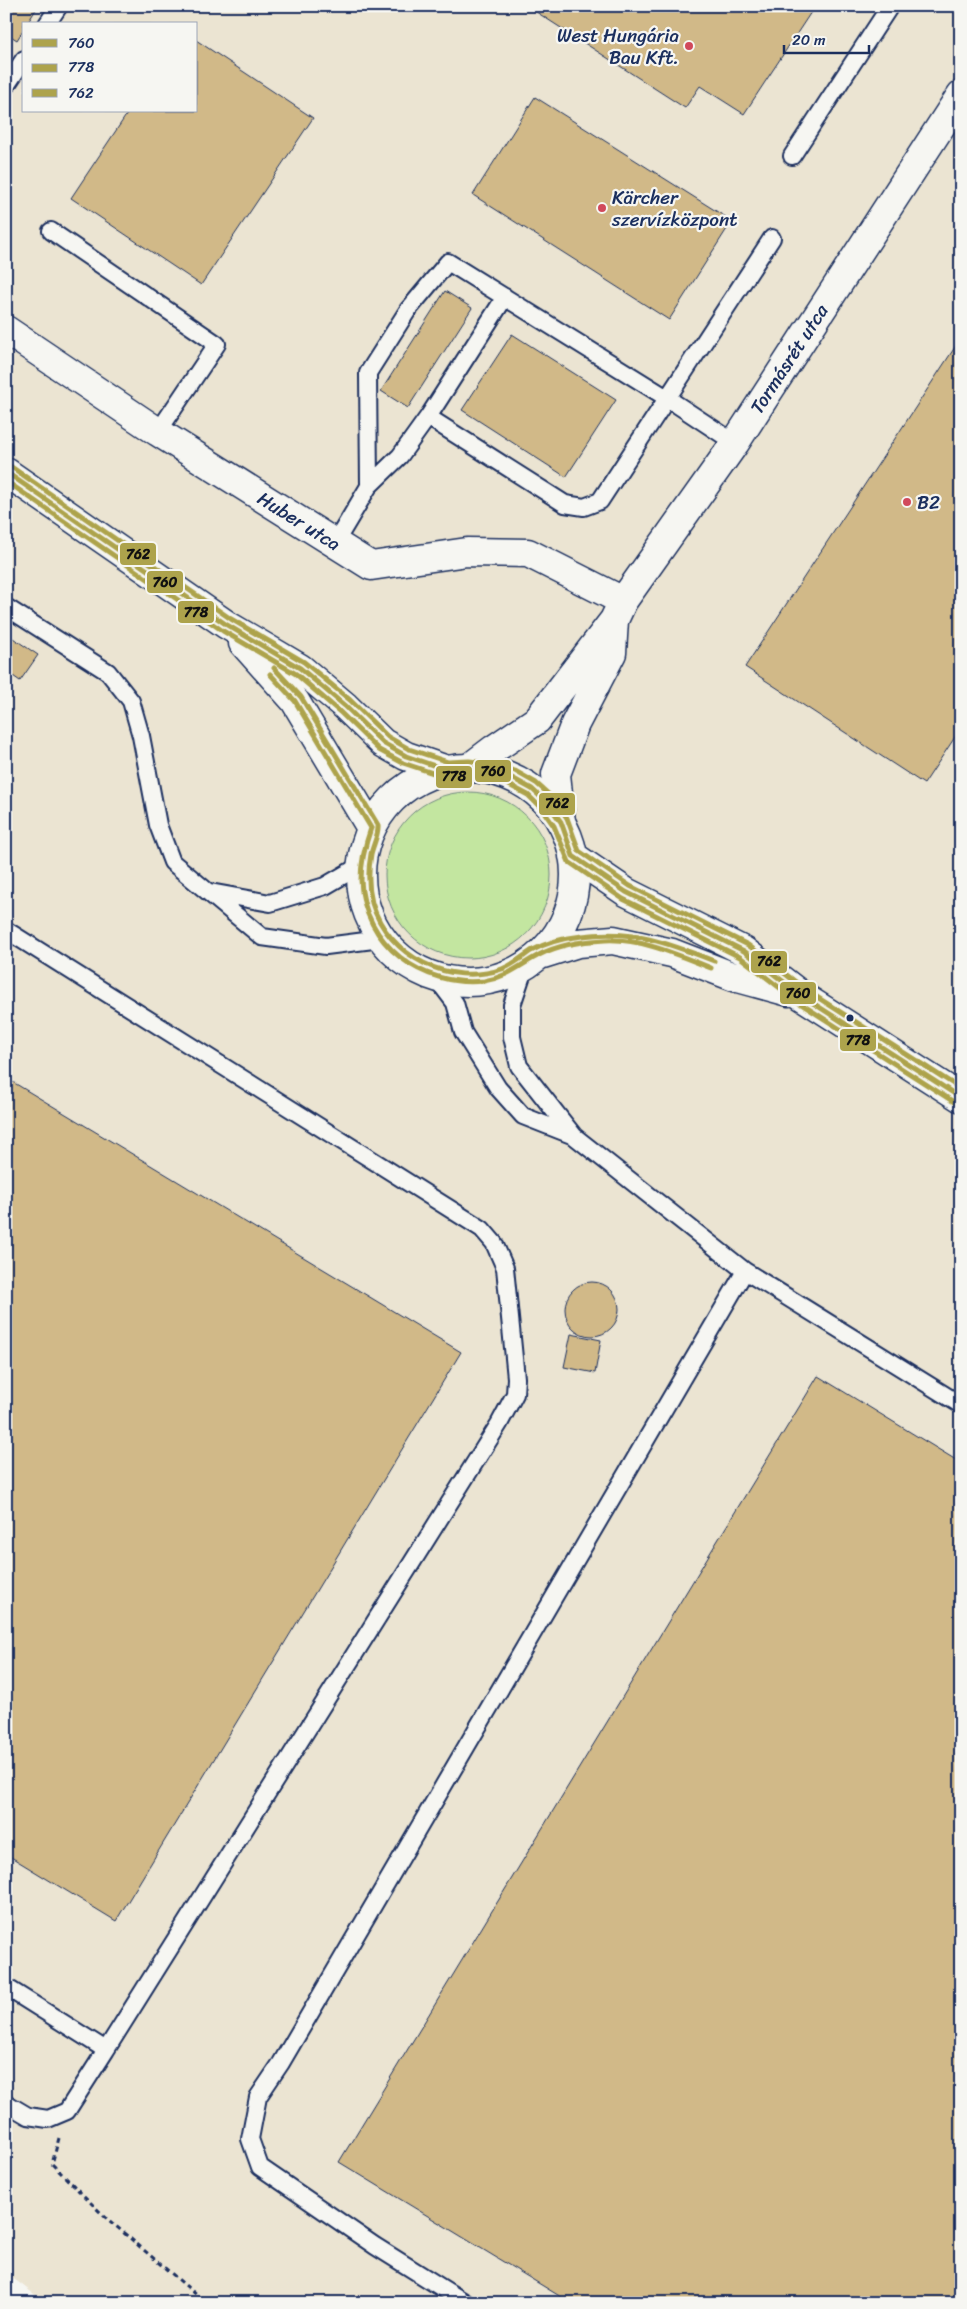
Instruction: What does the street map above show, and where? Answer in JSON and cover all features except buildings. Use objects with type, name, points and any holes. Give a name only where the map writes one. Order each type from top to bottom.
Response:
[{"type":"main road","name":"Tormásrét utca","points":[[458,769],[494,749],[537,720],[618,611],[735,443],[961,95]]},
{"type":"main road","name":"Huber utca","points":[[6,330],[158,432],[371,566],[467,552],[528,553],[618,611]]},
{"type":"main road","points":[[6,472],[227,625],[300,668],[345,706],[384,744],[406,756],[458,769],[492,771],[512,778],[532,789],[548,804],[561,822]]},
{"type":"main road","points":[[532,960],[558,934],[570,910],[575,883],[573,856],[561,822],[556,774],[575,724],[612,653],[618,611]]},
{"type":"main road","points":[[227,625],[294,701],[371,828]]},
{"type":"main road","points":[[458,769],[424,778],[402,790],[385,807],[371,828],[364,846],[361,884],[364,904],[371,922],[381,938],[415,969],[436,978],[458,982],[482,982],[504,976],[532,960],[578,943],[613,940],[672,953],[734,977],[802,996]]},
{"type":"main road","points":[[573,856],[626,892],[744,951],[802,996],[961,1098]]},
{"type":"lane","points":[[48,22],[59,6]]},
{"type":"lane","points":[[792,156],[890,6]]},
{"type":"lane","points":[[6,86],[22,62]]},
{"type":"lane","points":[[51,231],[216,344],[158,432]]},
{"type":"lane","points":[[428,417],[565,504],[584,507],[600,501],[772,238]]},
{"type":"lane","points":[[369,486],[368,373],[408,310],[448,262],[667,398],[735,443]]},
{"type":"lane","points":[[335,543],[369,486],[400,456],[428,417],[505,297]]},
{"type":"lane","points":[[6,607],[108,672],[130,701],[141,736],[158,825],[172,862],[262,937],[326,946],[381,938]]},
{"type":"lane","points":[[205,890],[232,897],[270,903],[325,886],[361,865]]},
{"type":"lane","points":[[6,930],[482,1229],[494,1243],[505,1268],[516,1378],[515,1394],[499,1424],[67,2111],[48,2120],[28,2116],[6,2102]]},
{"type":"lane","points":[[532,960],[512,1005],[512,1037],[518,1066],[574,1136],[746,1271],[961,1405]]},
{"type":"lane","points":[[436,978],[455,1003],[463,1032],[498,1088],[523,1116],[574,1136]]},
{"type":"lane","points":[[466,2303],[375,2246],[260,2167],[250,2139],[258,2097],[281,2063],[746,1271]]},
{"type":"lane","points":[[6,1987],[106,2050]]},
{"type":"path","points":[[67,2111],[52,2164],[104,2216],[206,2303]]},
{"type":"shaded area","points":[[6,6],[961,6],[961,2303],[46,2303],[6,2273]]},
{"type":"green space","points":[[476,792],[500,798],[527,816],[545,843],[550,859],[550,891],[545,907],[527,934],[514,944],[492,955],[460,958],[436,952],[415,939],[404,928],[388,899],[385,867],[391,843],[404,822],[415,811],[444,795]]},
{"type":"transit line","name":"762","points":[[10,466],[231,619],[304,662],[350,700],[388,737],[409,749],[448,762],[469,761],[494,764],[515,771],[536,783],[554,799],[567,818],[579,851],[630,886],[748,945],[806,990],[961,1089]]},
{"type":"transit line","name":"760","points":[[6,472],[227,625],[300,668],[345,706],[383,743],[406,756],[447,770],[469,768],[492,771],[512,778],[532,789],[548,804],[561,822],[573,856],[626,892],[744,951],[802,996],[961,1098]]},
{"type":"transit line","name":"778","points":[[6,481],[223,631],[296,674],[340,712],[379,750],[403,763],[445,777],[469,776],[490,778],[528,795],[542,809],[554,826],[569,862],[623,899],[740,957],[798,1002],[957,1104]]},
{"type":"transit line","name":"762","points":[[274,668],[301,697],[378,825],[378,832],[369,866],[369,885],[372,903],[380,922],[392,939],[406,952],[424,963],[442,970],[462,974],[482,974],[502,969],[531,951],[556,941],[582,936],[617,934],[665,943],[714,961]]},
{"type":"transit line","name":"760","points":[[270,674],[295,701],[371,828]]},
{"type":"transit line","name":"760","points":[[371,828],[365,847],[362,867],[361,880],[364,903],[372,924],[384,942],[400,957],[418,969],[439,977],[461,981],[484,981],[506,974],[539,955],[562,946],[605,940],[619,940],[646,945],[711,968]]},
{"type":"place","name":"West Hungária Bau Kft.","points":[[689,46]]},
{"type":"place","name":"Kärcher szervízközpont","points":[[602,208]]},
{"type":"place","name":"B2","points":[[907,502]]}]
